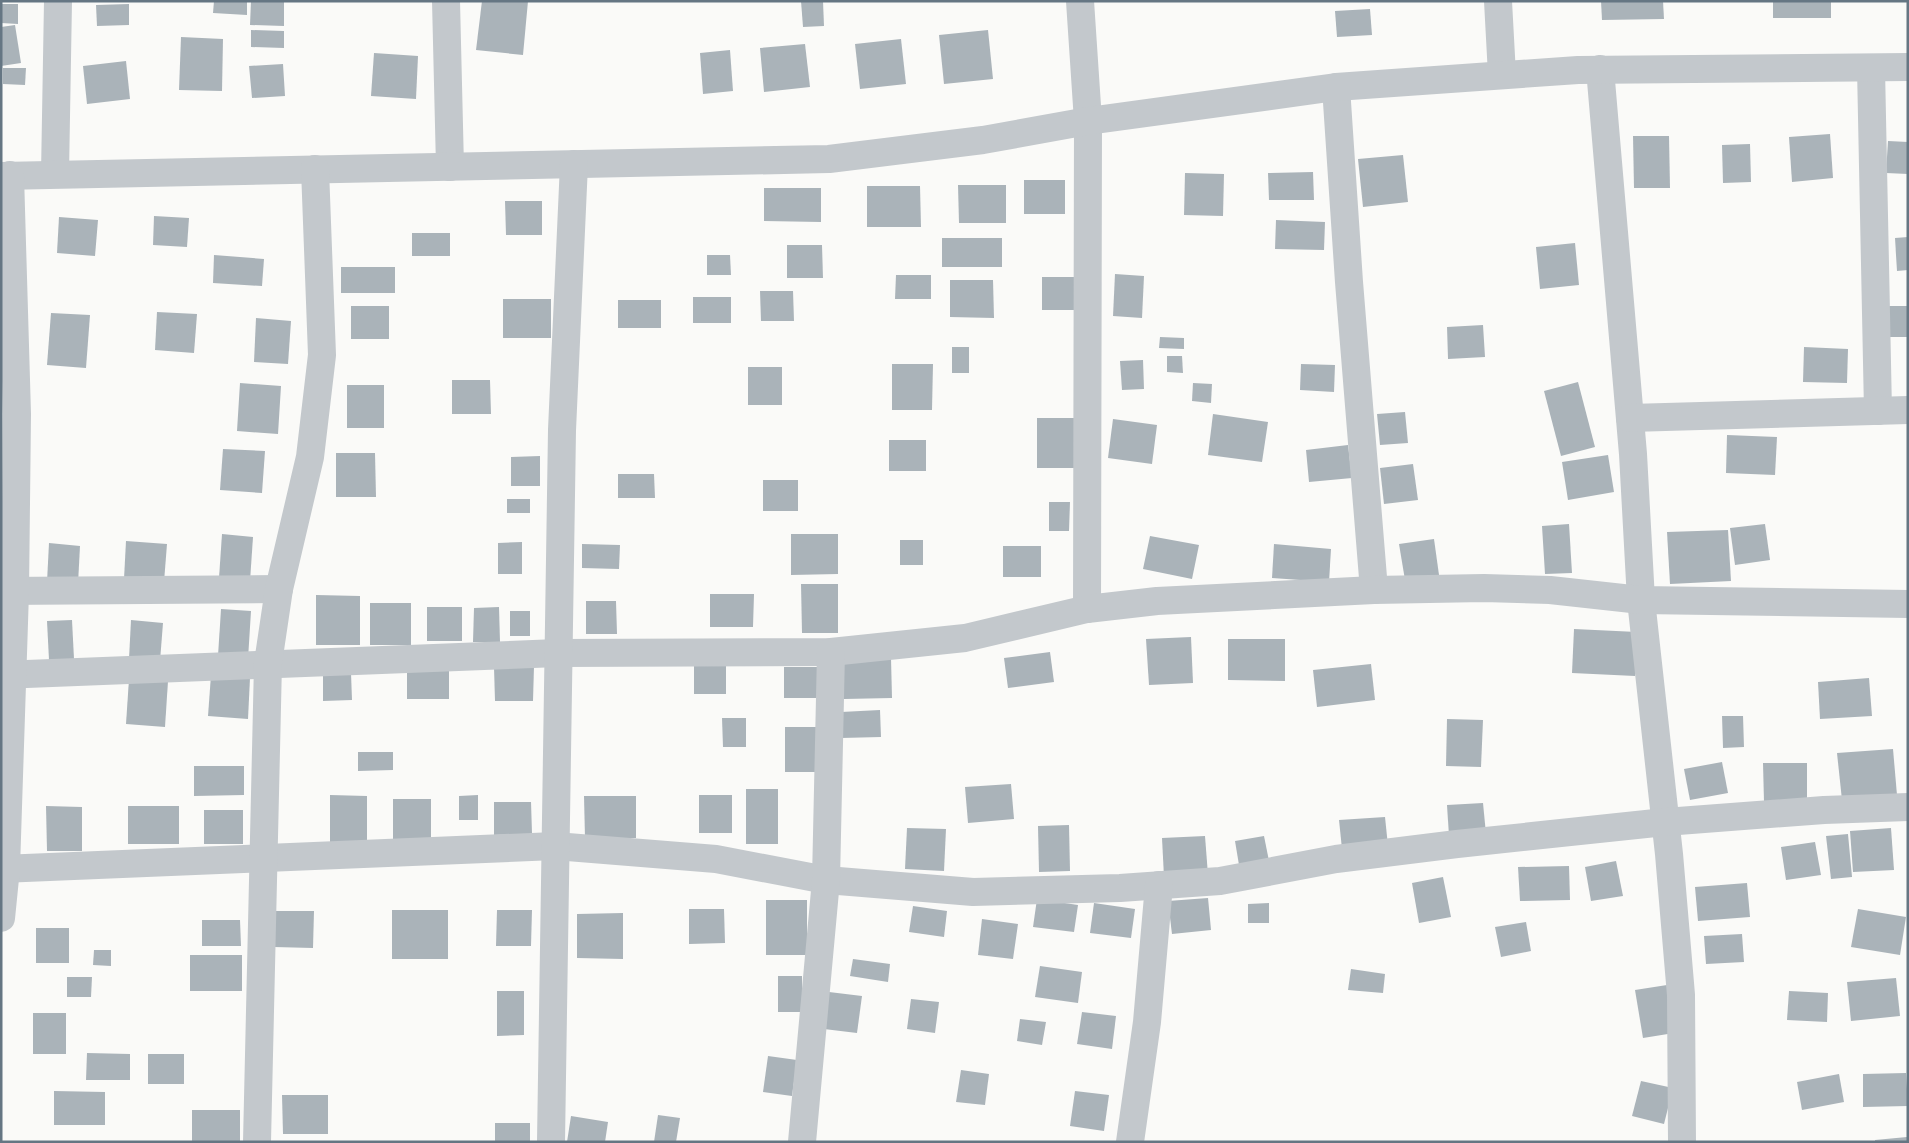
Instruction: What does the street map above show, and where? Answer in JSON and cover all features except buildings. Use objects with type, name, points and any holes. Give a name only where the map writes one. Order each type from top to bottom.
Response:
[{"type":"street","points":[[55,174],[58,1]]},
{"type":"street","points":[[446,1],[450,166]]},
{"type":"street","points":[[1080,1],[1088,121],[1087,610]]},
{"type":"street","points":[[1498,1],[1502,75]]},
{"type":"street","points":[[1,918],[4,868],[8,592],[18,414],[6,176],[829,159],[983,140],[1088,121],[1336,87],[1600,70],[1908,67]]},
{"type":"street","points":[[1871,68],[1878,411]]},
{"type":"street","points":[[1600,70],[1630,418],[1641,600],[1665,822],[1681,995],[1682,1142]]},
{"type":"street","points":[[1336,87],[1349,292],[1374,590]]},
{"type":"street","points":[[551,1142],[562,430],[574,164]]},
{"type":"street","points":[[257,1142],[268,664],[279,590],[310,457],[322,355],[315,169]]},
{"type":"street","points":[[1630,418],[1908,410]]},
{"type":"street","points":[[7,675],[558,653],[831,652],[965,638],[1087,610],[1158,601],[1374,590],[1484,588],[1550,590],[1641,600],[1908,604]]},
{"type":"street","points":[[8,592],[279,590]]},
{"type":"street","points":[[802,1142],[826,880],[831,652]]},
{"type":"street","points":[[4,868],[555,846],[716,859],[826,880],[973,892],[1220,881],[1336,859],[1456,844],[1665,822],[1824,810],[1908,807]]},
{"type":"street","points":[[1130,1142],[1147,1022],[1159,885]]}]
